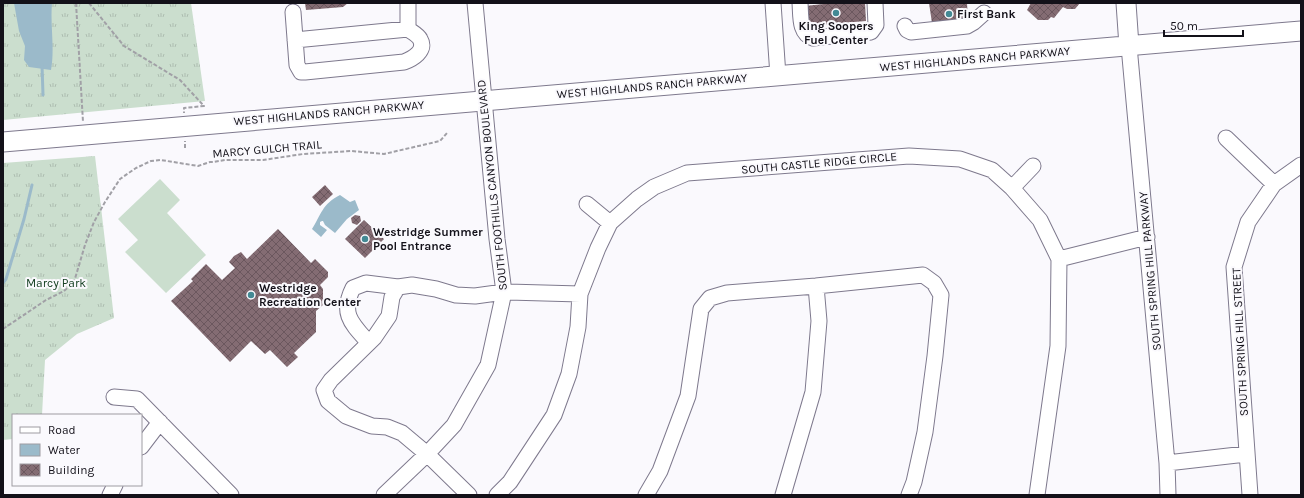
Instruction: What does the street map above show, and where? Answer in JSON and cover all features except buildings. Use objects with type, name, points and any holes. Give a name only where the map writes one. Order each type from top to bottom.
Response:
[{"type":"main road","points":[[1126,3],[1129,46]]},
{"type":"main road","name":"WEST HIGHLANDS RANCH PARKWAY","points":[[3,142],[1301,31]]},
{"type":"street","points":[[408,3],[408,29]]},
{"type":"street","name":"SOUTH FOOTHILLS CANYON BOULEVARD","points":[[384,495],[427,454],[454,425],[488,365],[504,292],[483,100],[475,3]]},
{"type":"street","points":[[773,3],[778,76]]},
{"type":"street","points":[[800,3],[803,31],[806,35],[813,38],[871,32],[876,25],[875,3]]},
{"type":"street","points":[[293,12],[295,40],[298,69],[301,72],[404,62],[411,60],[421,51],[422,44],[420,38],[408,29],[295,40]]},
{"type":"street","points":[[905,26],[907,30],[911,32],[967,26],[984,14]]},
{"type":"street","name":"SOUTH SPRING HILL PARKWAY","points":[[1129,46],[1167,463],[1168,495]]},
{"type":"street","points":[[1226,138],[1274,184]]},
{"type":"street","name":"SOUTH CASTLE RIDGE CIRCLE","points":[[497,495],[510,482],[554,415],[569,374],[578,327],[580,294],[598,248],[610,223],[637,199],[654,188],[687,174],[909,156],[960,159],[992,170],[1012,188],[1040,220],[1059,259],[1058,346],[1037,495]]},
{"type":"street","name":"SOUTH SPRING HILL STREET","points":[[1250,495],[1234,267],[1248,222],[1274,184],[1301,165]]},
{"type":"street","points":[[1012,188],[1033,166]]},
{"type":"street","points":[[587,204],[610,223]]},
{"type":"street","points":[[1059,259],[1147,237]]},
{"type":"street","points":[[646,495],[660,471],[688,396],[701,308],[710,298],[727,293],[923,275],[934,283],[941,294],[925,432],[914,482],[909,495]]},
{"type":"street","points":[[369,343],[354,327],[347,314],[348,296],[353,288],[366,283],[398,287],[412,285],[436,289],[456,295],[475,296],[504,292],[580,294]]},
{"type":"street","points":[[786,494],[813,392],[819,320],[816,286]]},
{"type":"street","points":[[398,287],[392,297],[388,316],[374,338],[331,380],[324,390],[328,401],[346,416],[372,426],[387,427],[402,433],[427,454],[469,495]]},
{"type":"street","points":[[114,397],[137,399],[231,495]]},
{"type":"street","points":[[142,446],[160,422]]},
{"type":"street","points":[[1167,463],[1246,454]]},
{"type":"street","points":[[110,495],[114,486]]},
{"type":"path","points":[[76,3],[82,115],[85,134]]},
{"type":"path","points":[[89,3],[124,46],[180,80],[201,102]]},
{"type":"path","name":"MARCY GULCH TRAIL","points":[[3,329],[46,300],[64,291],[74,282],[94,222],[105,202],[120,179],[136,168],[151,161],[161,160],[198,166],[210,162],[225,160],[263,160],[303,154],[352,151],[384,154],[440,141],[447,134]]},
{"type":"green space","points":[[3,3],[191,3],[205,101],[3,120]]},
{"type":"green space","name":"Marcy Park","points":[[95,156],[114,318],[77,334],[45,360],[42,414],[12,414],[12,439],[3,440],[3,163]]},
{"type":"green space","points":[[160,179],[180,200],[167,213],[206,255],[166,293],[125,252],[138,240],[118,219]]},
{"type":"water","points":[[14,3],[52,3],[53,53],[51,70],[29,67],[24,60],[25,46],[19,31]]},
{"type":"water","points":[[340,195],[350,202],[355,200],[359,210],[347,219],[335,233],[325,225],[323,221],[320,222],[320,225],[327,230],[321,237],[312,229],[329,202]]},
{"type":"waterway","points":[[42,65],[43,95]]},
{"type":"waterway","points":[[3,283],[6,279],[24,219],[32,185]]},
{"type":"place","name":"King Soopers Fuel Center","points":[[836,13]]},
{"type":"place","name":"First Bank","points":[[949,14]]},
{"type":"place","name":"Westridge Summer Pool Entrance","points":[[365,239]]},
{"type":"place","name":"Westridge Recreation Center","points":[[251,295]]}]
